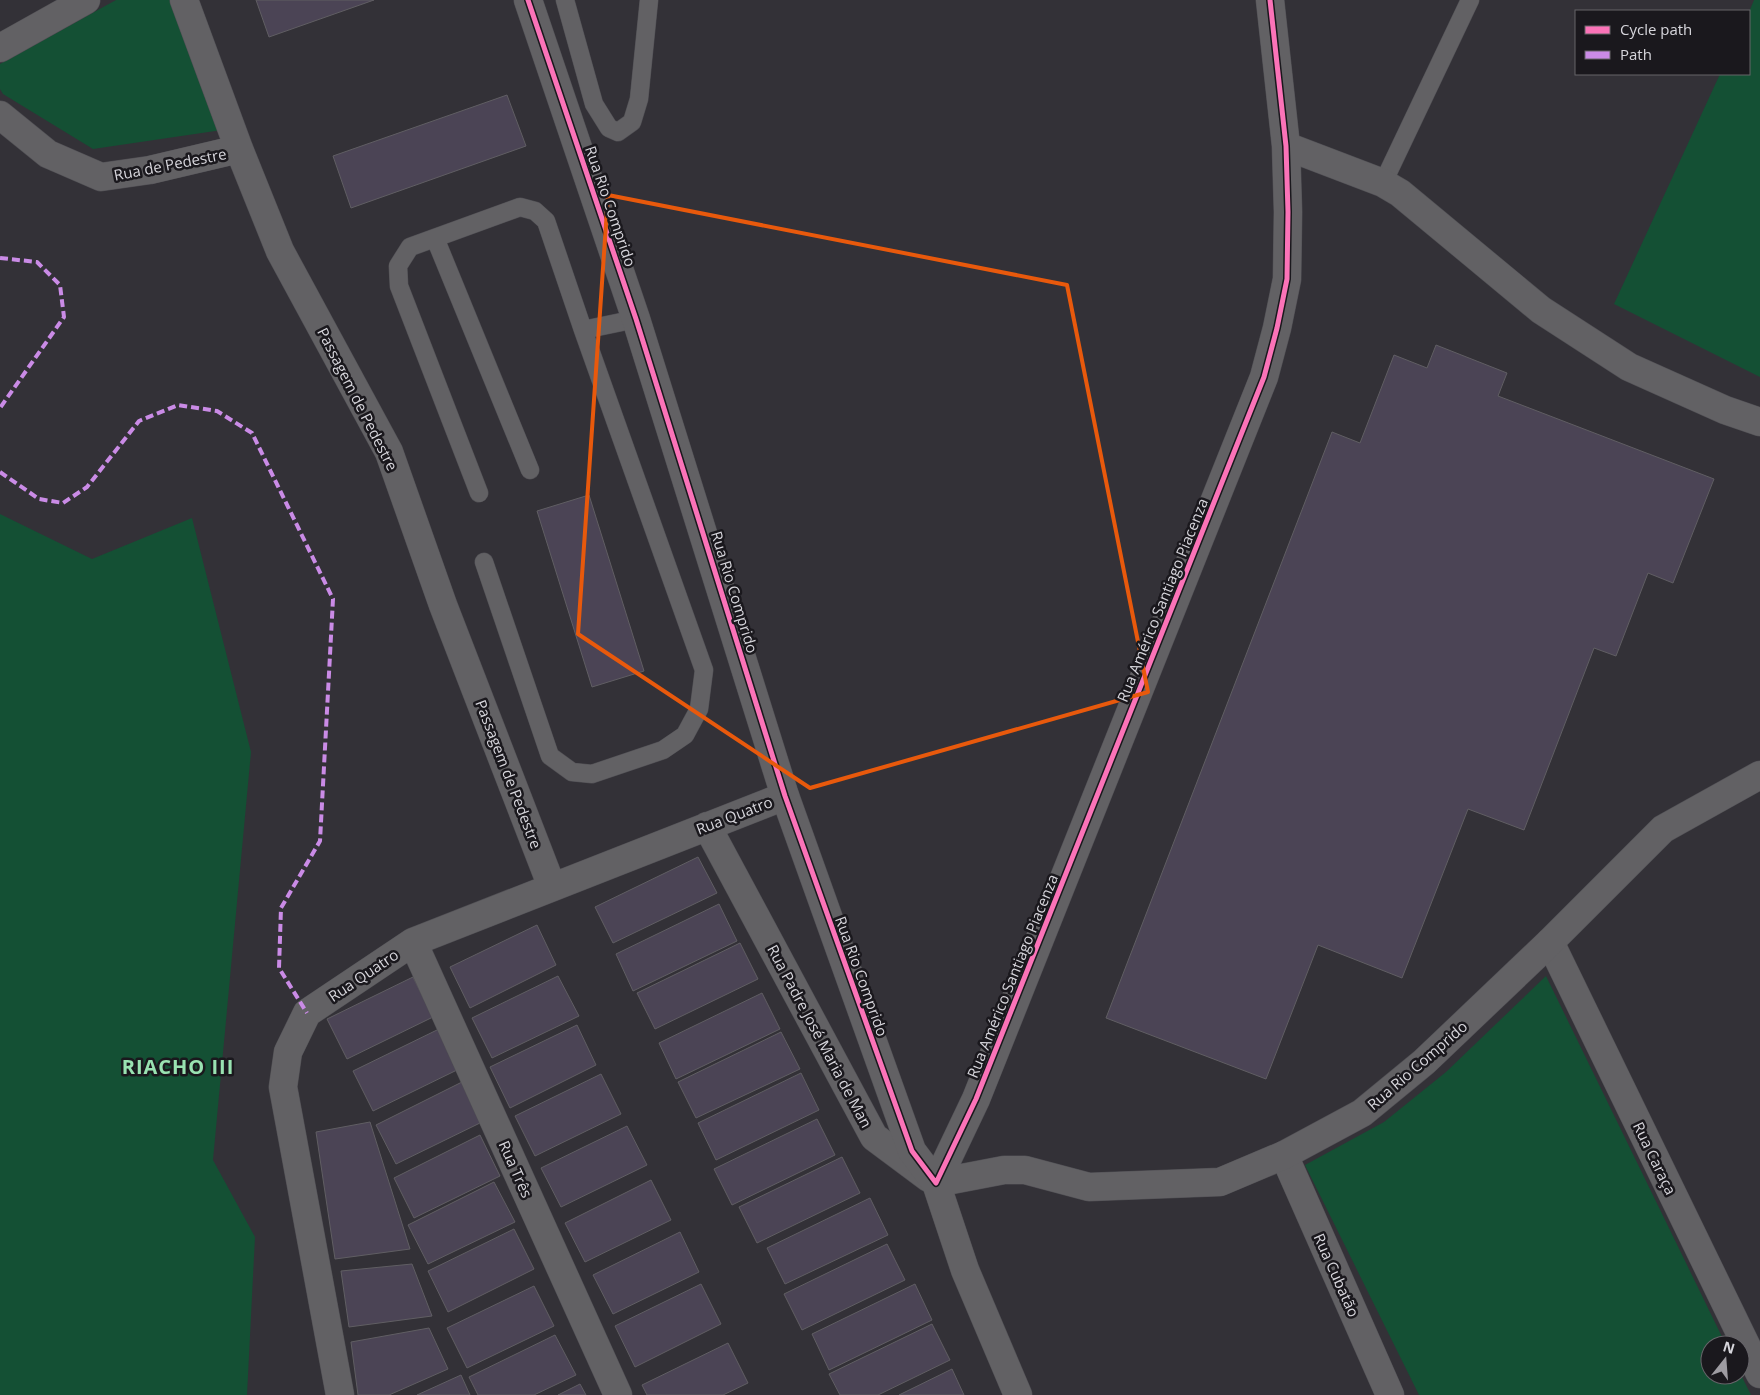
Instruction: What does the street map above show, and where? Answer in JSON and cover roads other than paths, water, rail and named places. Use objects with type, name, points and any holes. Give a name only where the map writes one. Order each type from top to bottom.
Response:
[{"type":"street","points":[[0,48],[86,0]]},
{"type":"street","name":"Passagem de Pedestre","points":[[184,0],[239,149],[280,251],[389,452],[443,605],[552,887]]},
{"type":"street","name":"Rua Rio Comprido","points":[[528,0],[636,319],[785,796],[912,1151],[936,1183],[1004,1170],[1025,1170],[1089,1187],[1220,1182],[1284,1155],[1362,1113],[1424,1062],[1550,942],[1663,829],[1760,775]]},
{"type":"street","name":"Rua Américo Santiago Piacenza","points":[[936,1183],[976,1099],[1264,376],[1277,328],[1287,279],[1288,212],[1286,146],[1270,0]]},
{"type":"street","name":"Rua de Pedestre","points":[[0,115],[48,154],[101,177],[150,170],[239,149]]},
{"type":"street","points":[[1286,146],[1383,183],[1400,193],[1541,310],[1629,367],[1725,410],[1760,422]]},
{"type":"street","name":"Rua Quatro","points":[[340,1395],[283,1088],[288,1052],[307,1014],[413,942],[785,796]]},
{"type":"street","name":"Rua Padre José Maria de Man","points":[[707,826],[874,1137],[936,1183]]},
{"type":"street","name":"Rua Três","points":[[413,942],[618,1395]]},
{"type":"street","name":"Rua Caraça","points":[[1550,942],[1750,1328],[1760,1374]]},
{"type":"street","name":"Rua Cubatão","points":[[1284,1155],[1390,1395]]},
{"type":"street","points":[[936,1183],[965,1270],[1018,1395]]},
{"type":"lane","points":[[565,0],[594,104],[609,128],[618,132],[632,122],[639,99],[649,0]]},
{"type":"lane","points":[[1383,183],[1470,0]]},
{"type":"lane","points":[[479,493],[400,286],[398,266],[410,247],[520,207],[535,211],[546,220],[704,670],[699,709],[685,735],[663,750],[592,774],[572,772],[550,756],[484,562]]},
{"type":"lane","points":[[435,238],[530,470]]},
{"type":"lane","points":[[584,330],[636,319]]},
{"type":"district","name":"RIACHO III","points":[[178,1066]]}]
